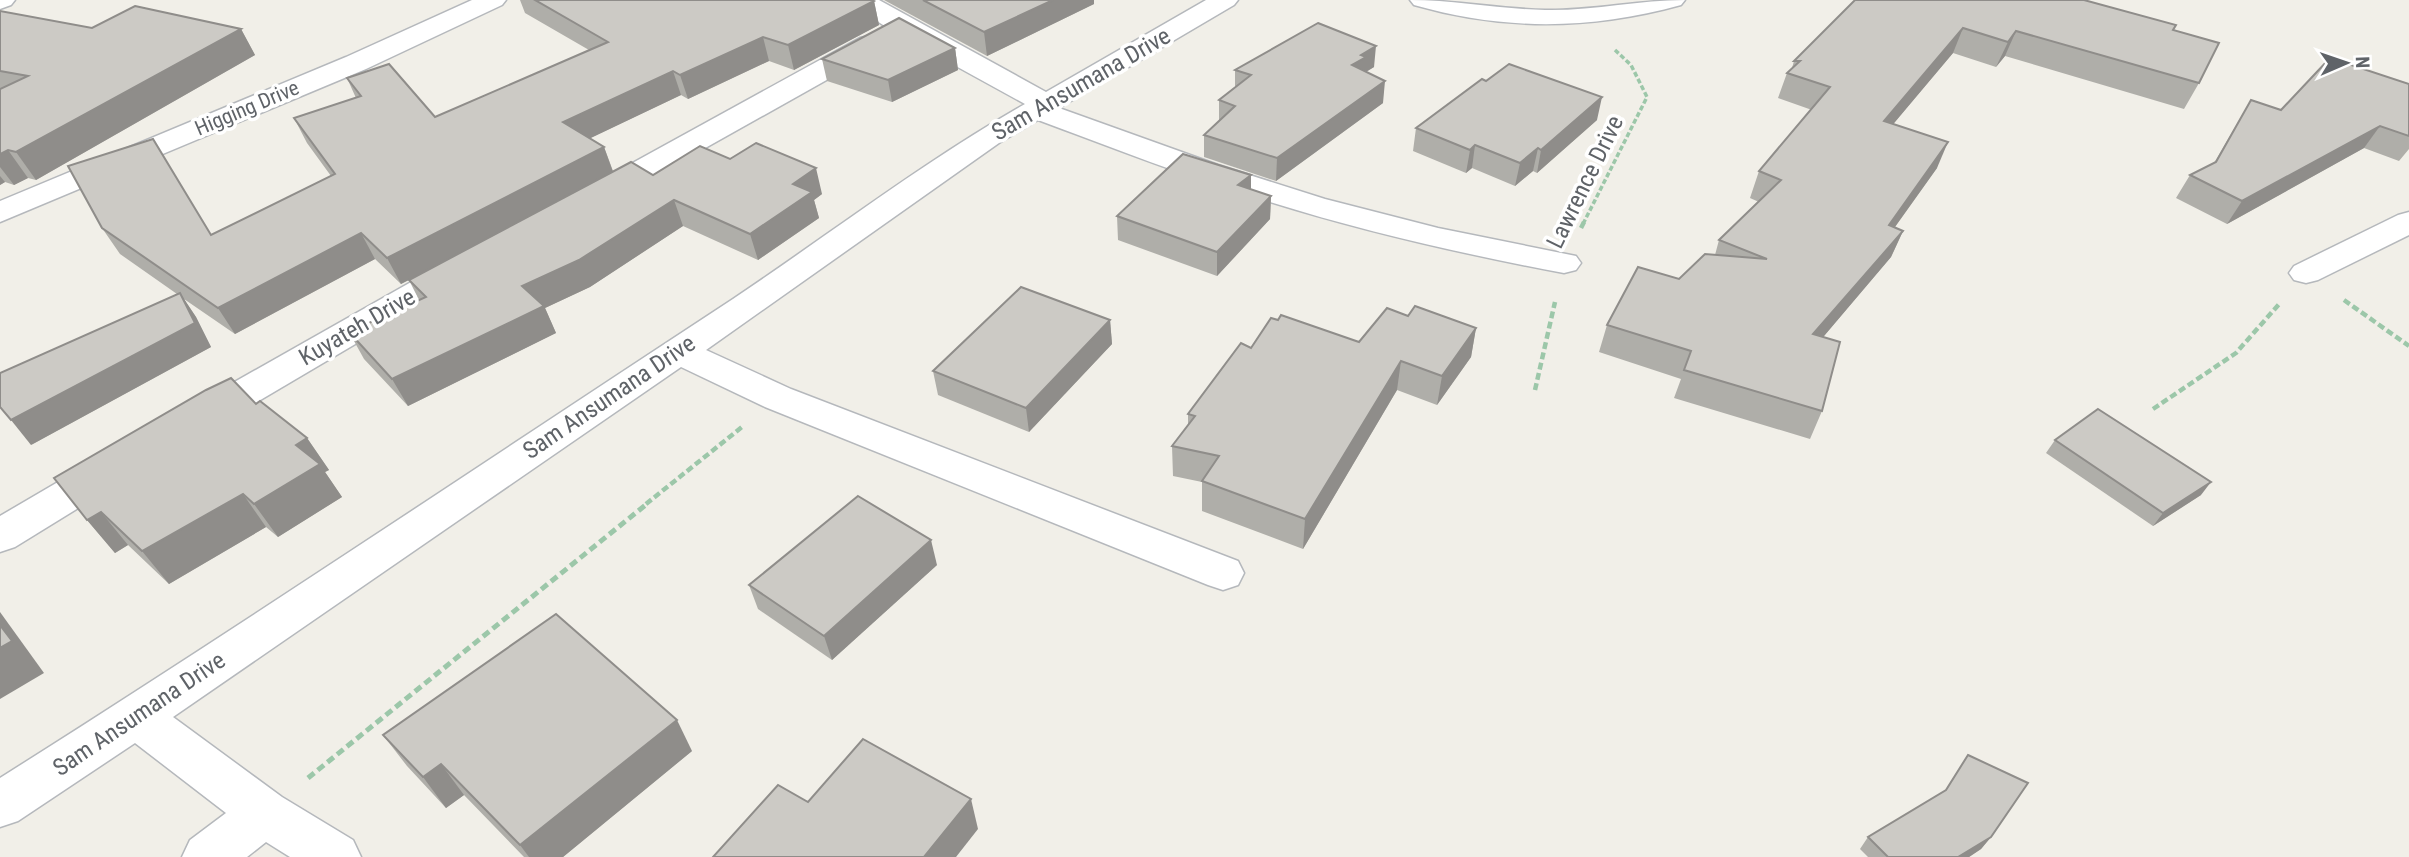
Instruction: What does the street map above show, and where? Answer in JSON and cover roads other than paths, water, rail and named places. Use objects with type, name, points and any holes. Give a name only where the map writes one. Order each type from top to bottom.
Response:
[{"type":"street","name":"Higging Drive","points":[[0,212],[356,63],[493,0]]},
{"type":"street","points":[[861,0],[1041,107],[1232,180],[1330,210],[1468,246],[1564,263]]},
{"type":"street","name":"Sam Ansumana Drive","points":[[0,805],[136,717],[827,251],[988,137],[1225,0]]},
{"type":"street","points":[[1423,0],[1497,15],[1579,16],[1629,10],[1672,0]]},
{"type":"street","points":[[574,208],[903,26]]},
{"type":"street","points":[[2306,273],[2409,222]]},
{"type":"street","name":"Kuyateh Drive","points":[[174,433],[487,253]]},
{"type":"street","points":[[677,351],[779,398],[1223,573]]},
{"type":"street","points":[[0,537],[138,454]]},
{"type":"street","points":[[136,717],[264,813],[335,857]]},
{"type":"street","points":[[208,857],[264,813]]}]
